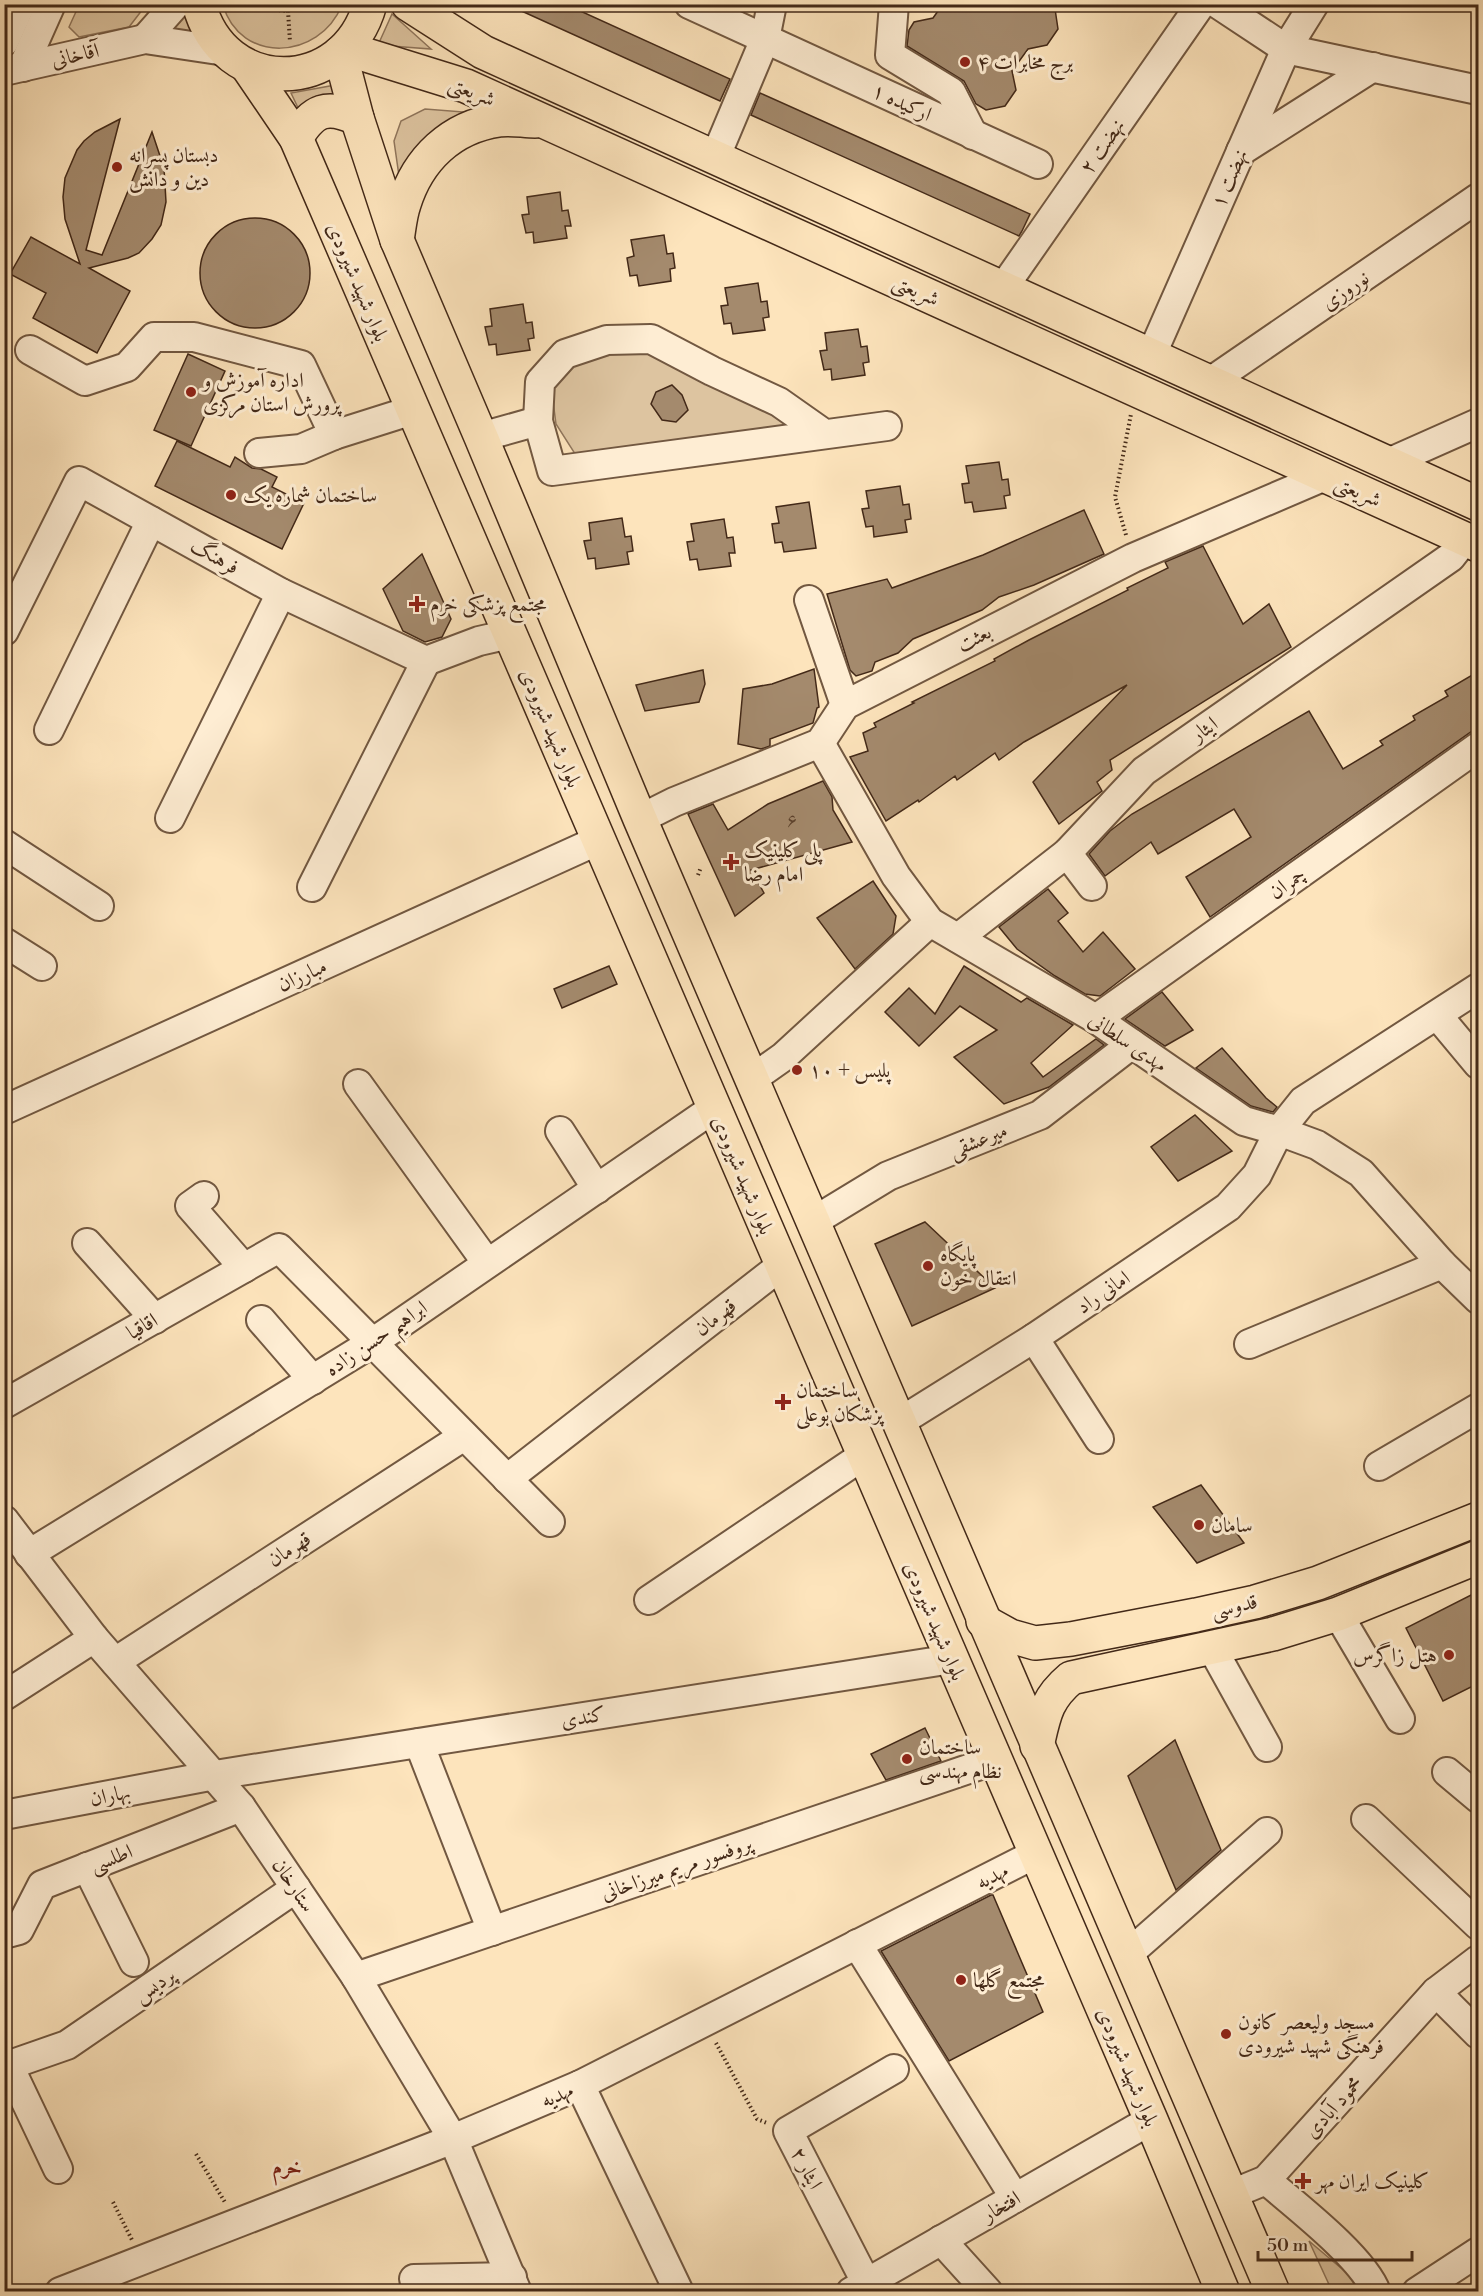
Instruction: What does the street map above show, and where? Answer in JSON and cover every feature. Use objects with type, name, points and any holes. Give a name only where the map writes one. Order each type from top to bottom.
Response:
[{"type":"main road","name":"بلوار شهید شیرودی","points":[[199,4],[208,31],[236,59],[296,138],[1151,2120],[1223,2292]]},
{"type":"main road","points":[[236,59],[273,74],[300,73],[325,64],[344,51],[362,29],[370,4]]},
{"type":"main road","name":"شریعتی","points":[[408,4],[483,52],[1479,504]]},
{"type":"main road","name":"بلوار شهید شیرودی","points":[[344,51],[357,118],[397,240],[640,819],[1273,2292]]},
{"type":"main road","name":"شریعتی","points":[[344,51],[466,86],[1472,542]]},
{"type":"main road","points":[[466,86],[459,79],[458,61],[465,54],[474,51],[483,52]]},
{"type":"main road","points":[[296,138],[306,122],[322,111],[341,111],[357,118]]},
{"type":"main road","points":[[397,240],[404,204],[421,168],[437,148],[461,132],[500,120],[544,122]]},
{"type":"main road","name":"قدوسی","points":[[983,1621],[1010,1636],[1030,1642],[1071,1639],[1235,1606],[1318,1583],[1479,1519]]},
{"type":"main road","name":"قدوسی","points":[[1071,1678],[1273,1634],[1338,1614],[1479,1557]]},
{"type":"main road","points":[[1071,1639],[1051,1654],[1054,1671],[1060,1676],[1071,1678]]},
{"type":"main road","points":[[1037,1746],[1046,1707],[1051,1697],[1071,1678]]},
{"type":"street","points":[[4,42],[21,4]]},
{"type":"street","points":[[14,69],[51,4]]},
{"type":"street","points":[[176,4],[145,39],[236,59]]},
{"type":"street","name":"ارکیده ۱","points":[[689,4],[1038,164]]},
{"type":"street","points":[[715,158],[765,39],[772,4]]},
{"type":"street","points":[[894,4],[890,55],[951,92],[973,135]]},
{"type":"street","name":"نهضت ۲","points":[[1003,288],[1201,4]]},
{"type":"street","points":[[1218,4],[1286,49],[1479,90]]},
{"type":"street","name":"نهضت ۱","points":[[1151,356],[1286,49],[1314,4]]},
{"type":"street","name":"آقاخانی","points":[[14,69],[145,39]]},
{"type":"street","points":[[1241,151],[1372,67]]},
{"type":"street","name":"نوروزی","points":[[1210,382],[1479,198]]},
{"type":"street","points":[[30,350],[85,381],[126,367],[154,337],[194,338],[301,365],[334,435]]},
{"type":"street","points":[[823,433],[779,402],[651,339],[607,340],[565,354],[540,382],[538,421],[552,471],[887,426]]},
{"type":"street","points":[[258,453],[301,449],[334,435],[413,410]]},
{"type":"street","points":[[481,437],[538,421]]},
{"type":"street","points":[[1388,463],[1479,423]]},
{"type":"street","name":"بعثت","points":[[820,743],[845,705],[1132,558],[1325,476]]},
{"type":"street","name":"فرهنگ","points":[[5,630],[79,481],[281,593],[426,661]]},
{"type":"street","points":[[49,730],[151,520]]},
{"type":"street","name":"ایثار","points":[[958,938],[1067,854],[1144,771],[1472,542]]},
{"type":"street","points":[[170,818],[281,593]]},
{"type":"street","points":[[809,600],[845,705]]},
{"type":"street","points":[[312,887],[426,661],[479,641],[510,634]]},
{"type":"street","points":[[640,819],[674,802],[820,743]]},
{"type":"street","name":"مهدی سلطانی","points":[[820,743],[896,876],[930,922],[1096,1019],[1244,1121],[1317,1145],[1361,1173],[1442,1264],[1479,1299]]},
{"type":"street","name":"چمران","points":[[1096,1019],[1479,747]]},
{"type":"street","name":"مبارزان","points":[[4,1110],[599,840]]},
{"type":"street","points":[[4,844],[99,906]]},
{"type":"street","points":[[1067,854],[1092,886]]},
{"type":"street","points":[[752,1079],[783,1057],[930,922]]},
{"type":"street","points":[[4,942],[42,966]]},
{"type":"street","name":"امانی راد","points":[[898,1423],[1034,1338],[1228,1207],[1257,1175],[1279,1131],[1303,1101],[1479,988]]},
{"type":"street","points":[[1438,1016],[1479,1064]]},
{"type":"street","name":"میرعشقی","points":[[814,1221],[888,1176],[1040,1115],[1132,1044]]},
{"type":"street","points":[[358,1084],[488,1263]]},
{"type":"street","name":"ابراهیم حسن زاده","points":[[28,1554],[372,1343],[714,1108]]},
{"type":"street","points":[[560,1131],[597,1189]]},
{"type":"street","points":[[204,1196],[190,1206],[244,1268]]},
{"type":"street","points":[[87,1243],[154,1319]]},
{"type":"street","name":"اقاقیا","points":[[4,1404],[279,1248],[372,1343]]},
{"type":"street","points":[[1249,1344],[1442,1264]]},
{"type":"street","name":"قهرمان","points":[[507,1479],[782,1265]]},
{"type":"street","points":[[261,1320],[313,1380]]},
{"type":"street","points":[[1034,1338],[1098,1439]]},
{"type":"street","points":[[372,1343],[550,1522]]},
{"type":"street","points":[[1379,1466],[1479,1408]]},
{"type":"street","name":"قهرمان","points":[[115,1662],[464,1436]]},
{"type":"street","points":[[649,1600],[864,1455]]},
{"type":"street","name":"ستارخان","points":[[4,1520],[94,1638],[241,1807],[356,1977],[453,2139],[514,2284]]},
{"type":"street","points":[[1338,1614],[1400,1719]]},
{"type":"street","points":[[4,1696],[94,1638]]},
{"type":"street","points":[[1212,1648],[1267,1747]]},
{"type":"street","name":"کندی","points":[[215,1775],[952,1659]]},
{"type":"street","points":[[419,1743],[492,1931]]},
{"type":"street","name":"پروفسور مریم میرزاخانی","points":[[356,1977],[995,1760]]},
{"type":"street","points":[[1447,1772],[1479,1798]]},
{"type":"street","name":"بهاران","points":[[4,1815],[215,1775]]},
{"type":"street","name":"اطلسی","points":[[4,1934],[19,1930],[42,1884],[241,1807]]},
{"type":"street","points":[[1366,1819],[1479,1925]]},
{"type":"street","points":[[1127,1955],[1267,1832]]},
{"type":"street","name":"مهدیه","points":[[60,2292],[453,2139],[580,2085],[1035,1854]]},
{"type":"street","points":[[87,1867],[134,1962]]},
{"type":"street","name":"پردیس","points":[[7,2066],[67,2044],[296,1888]]},
{"type":"street","points":[[857,1944],[1015,2198]]},
{"type":"street","name":"محمود آبادی","points":[[1266,2180],[1436,1992],[1479,1960]]},
{"type":"street","points":[[1436,1992],[1479,2034]]},
{"type":"street","points":[[7,2066],[58,2169]]},
{"type":"street","name":"ایثار ۲","points":[[863,2288],[788,2131],[894,2069]]},
{"type":"street","points":[[580,2085],[679,2292]]},
{"type":"street","name":"افتخار","points":[[863,2288],[941,2240],[1151,2120]]},
{"type":"street","points":[[1232,2194],[1266,2180],[1356,2260],[1376,2292]]},
{"type":"street","points":[[941,2240],[988,2292]]},
{"type":"street","points":[[1417,2292],[1479,2252]]},
{"type":"street","points":[[414,2279],[514,2284]]},
{"type":"path","points":[[267,4],[279,11],[288,11],[303,4]]},
{"type":"path","points":[[288,11],[290,42]]},
{"type":"path","points":[[1132,558],[1115,497],[1136,390]]},
{"type":"path","points":[[698,875],[701,867]]},
{"type":"path","points":[[704,2022],[757,2119],[788,2131]]},
{"type":"path","points":[[196,2154],[237,2223]]},
{"type":"path","points":[[113,2202],[142,2260]]},
{"type":"shaded area","points":[[79,4],[146,5],[129,27],[79,37],[69,27]]},
{"type":"shaded area","points":[[223,4],[342,5],[331,23],[316,37],[299,45],[280,48],[262,46],[246,38],[232,24]]},
{"type":"shaded area","points":[[189,8],[202,40],[161,34]]},
{"type":"shaded area","points":[[392,14],[431,49],[378,45]]},
{"type":"shaded area","points":[[341,84],[342,103],[300,112],[291,93]]},
{"type":"shaded area","points":[[425,109],[464,112],[424,139],[399,176],[394,141],[401,121]]},
{"type":"shaded area","points":[[606,350],[649,352],[802,427],[577,457],[556,424],[551,386],[572,361]]},
{"type":"shaded area","points":[[1309,2241],[1348,2274],[1359,2291],[1332,2291]]},
{"type":"building","points":[[506,4],[565,4],[730,79],[720,101]]},
{"type":"building","name":"برج مخابرات ۴","points":[[943,4],[1049,4],[1055,9],[1058,29],[1047,45],[1028,49],[1012,71],[1016,90],[1005,106],[986,110],[976,104],[964,81],[907,46],[909,30],[914,22],[933,18]]},
{"type":"building","points":[[760,93],[1030,214],[1022,231],[1019,236],[751,115]]},
{"type":"building","points":[[120,119],[86,250],[102,255],[152,132],[164,168],[166,202],[161,225],[139,253],[89,268],[130,291],[97,353],[33,318],[46,293],[10,274],[31,237],[80,264],[65,219],[63,197],[65,178],[77,150],[84,141],[95,132]]},
{"type":"building","points":[[560,192],[562,211],[568,210],[571,226],[565,226],[567,238],[534,243],[533,232],[526,233],[522,215],[529,214],[527,197]]},
{"type":"building","points":[[255,218],[276,223],[294,234],[305,252],[310,273],[305,294],[294,312],[276,323],[255,328],[234,323],[216,312],[205,294],[200,273],[205,252],[216,234],[234,223]]},
{"type":"building","points":[[664,235],[667,254],[673,253],[675,268],[670,269],[671,281],[639,286],[637,275],[630,276],[627,258],[634,256],[631,240]]},
{"type":"building","points":[[758,283],[761,302],[767,301],[769,317],[763,318],[765,330],[733,334],[731,323],[724,324],[721,306],[728,305],[725,288]]},
{"type":"building","points":[[523,304],[526,323],[532,322],[534,338],[528,339],[530,350],[497,355],[496,344],[489,345],[485,327],[492,326],[490,309]]},
{"type":"building","points":[[858,329],[861,347],[867,346],[869,362],[863,363],[865,375],[832,380],[831,369],[824,370],[820,351],[827,350],[825,333]]},
{"type":"building","points":[[188,354],[225,371],[191,446],[154,430]]},
{"type":"building","points":[[672,385],[682,395],[688,410],[676,422],[662,420],[651,404],[656,392]]},
{"type":"building","name":"ساختمان شماره یک","points":[[177,441],[230,467],[235,457],[252,468],[261,469],[277,477],[272,487],[304,503],[282,549],[155,486]]},
{"type":"building","points":[[999,462],[1002,480],[1008,479],[1010,495],[1004,496],[1006,508],[974,512],[972,502],[965,503],[962,484],[969,483],[966,466]]},
{"type":"building","points":[[900,486],[903,505],[909,504],[911,519],[905,520],[907,532],[874,537],[873,526],[866,527],[862,509],[869,508],[866,491]]},
{"type":"building","points":[[809,502],[816,548],[784,552],[782,542],[775,543],[772,524],[779,523],[776,507]]},
{"type":"building","points":[[1084,510],[1104,554],[1034,585],[999,597],[982,610],[913,639],[898,653],[875,662],[872,671],[856,676],[850,670],[827,594],[887,579],[892,588],[983,555]]},
{"type":"building","points":[[622,518],[625,537],[631,536],[633,551],[627,552],[629,564],[596,569],[595,558],[588,559],[584,541],[591,540],[589,523]]},
{"type":"building","points":[[724,519],[727,538],[733,537],[735,553],[729,553],[731,566],[699,570],[697,559],[690,560],[687,542],[694,541],[691,524]]},
{"type":"building","points":[[1203,546],[1243,624],[1269,604],[1291,647],[1110,760],[1112,770],[1097,782],[1102,791],[1059,824],[1033,782],[1127,685],[1024,742],[999,760],[995,753],[957,780],[955,776],[919,802],[918,800],[886,821],[850,757],[868,751],[863,733],[876,727],[874,723],[1168,568],[1165,562]]},
{"type":"building","name":"مجتمع پزشکی خرم","points":[[422,554],[451,619],[442,637],[425,642],[403,631],[383,589]]},
{"type":"building","points":[[814,669],[819,707],[813,723],[770,739],[770,746],[761,749],[738,744],[743,689],[772,684]]},
{"type":"building","points":[[703,670],[705,684],[699,702],[645,711],[636,685]]},
{"type":"building","points":[[1479,671],[1479,726],[1210,917],[1186,877],[1251,837],[1234,809],[1158,854],[1151,842],[1105,876],[1089,854],[1110,831],[1132,814],[1309,711],[1343,769],[1383,745],[1380,741],[1415,720],[1413,716],[1448,696],[1445,691]]},
{"type":"building","points":[[823,781],[832,797],[833,810],[852,842],[751,870],[764,893],[735,916],[688,814],[713,804],[728,830],[768,804]]},
{"type":"building","points":[[873,881],[896,916],[893,934],[855,969],[817,918]]},
{"type":"building","points":[[1048,889],[1068,913],[1058,921],[1083,952],[1103,932],[1135,969],[1100,996],[1085,994],[1055,976],[1017,949],[999,927]]},
{"type":"building","points":[[609,966],[617,984],[562,1008],[554,989]]},
{"type":"building","points":[[964,966],[1021,1002],[1027,998],[1073,1025],[1031,1063],[1043,1077],[1096,1039],[1104,1045],[1049,1087],[1004,1104],[954,1057],[997,1030],[960,1006],[919,1046],[885,1012],[909,988],[935,1014]]},
{"type":"building","points":[[1162,992],[1193,1030],[1165,1046],[1125,1019]]},
{"type":"building","points":[[1222,1048],[1266,1098],[1277,1107],[1273,1112],[1251,1106],[1196,1068]]},
{"type":"building","points":[[1195,1115],[1232,1151],[1178,1181],[1151,1147]]},
{"type":"building","name":"پایگاه انتقال خون","points":[[925,1222],[995,1288],[912,1326],[875,1244]]},
{"type":"building","name":"سامان","points":[[1201,1485],[1244,1543],[1197,1563],[1153,1507]]},
{"type":"building","name":"هتل زاگرس","points":[[1479,1591],[1479,1683],[1443,1701],[1406,1628]]},
{"type":"building","name":"ساختمان نظام مهندسی","points":[[925,1728],[941,1761],[886,1780],[871,1754]]},
{"type":"building","points":[[1175,1740],[1221,1850],[1176,1890],[1128,1776]]},
{"type":"building","name":"مجتمع گلها","points":[[993,1895],[1043,2012],[949,2061],[881,1951]]},
{"type":"place","name":"برج مخابرات ۴","points":[[965,62]]},
{"type":"place","name":"دبستان پسرانه دین و دانش","points":[[117,167]]},
{"type":"place","name":"اداره آموزش و پرورش استان مرکزی","points":[[191,392]]},
{"type":"place","name":"ساختمان شماره یک","points":[[231,495]]},
{"type":"place","name":"مجتمع پزشکی خرم","points":[[417,604]]},
{"type":"place","name":"پلی کلینیک امام رضا","points":[[731,862]]},
{"type":"place","name":"پلیس + ۱۰","points":[[797,1070]]},
{"type":"place","name":"پایگاه انتقال خون","points":[[928,1266]]},
{"type":"place","name":"ساختمان پزشکان بوعلی","points":[[783,1402]]},
{"type":"place","name":"سامان","points":[[1199,1525]]},
{"type":"place","name":"هتل زاگرس","points":[[1449,1655]]},
{"type":"place","name":"ساختمان نظام مهندسی","points":[[907,1759]]},
{"type":"place","name":"مجتمع گلها","points":[[961,1980]]},
{"type":"place","name":"مسجد ولیعصر کانون فرهنگی شهید شیرودی","points":[[1226,2034]]},
{"type":"place","name":"کلینیک ایران مهر","points":[[1303,2181]]},
{"type":"district","name":"خرم","points":[[287,2166]]}]
